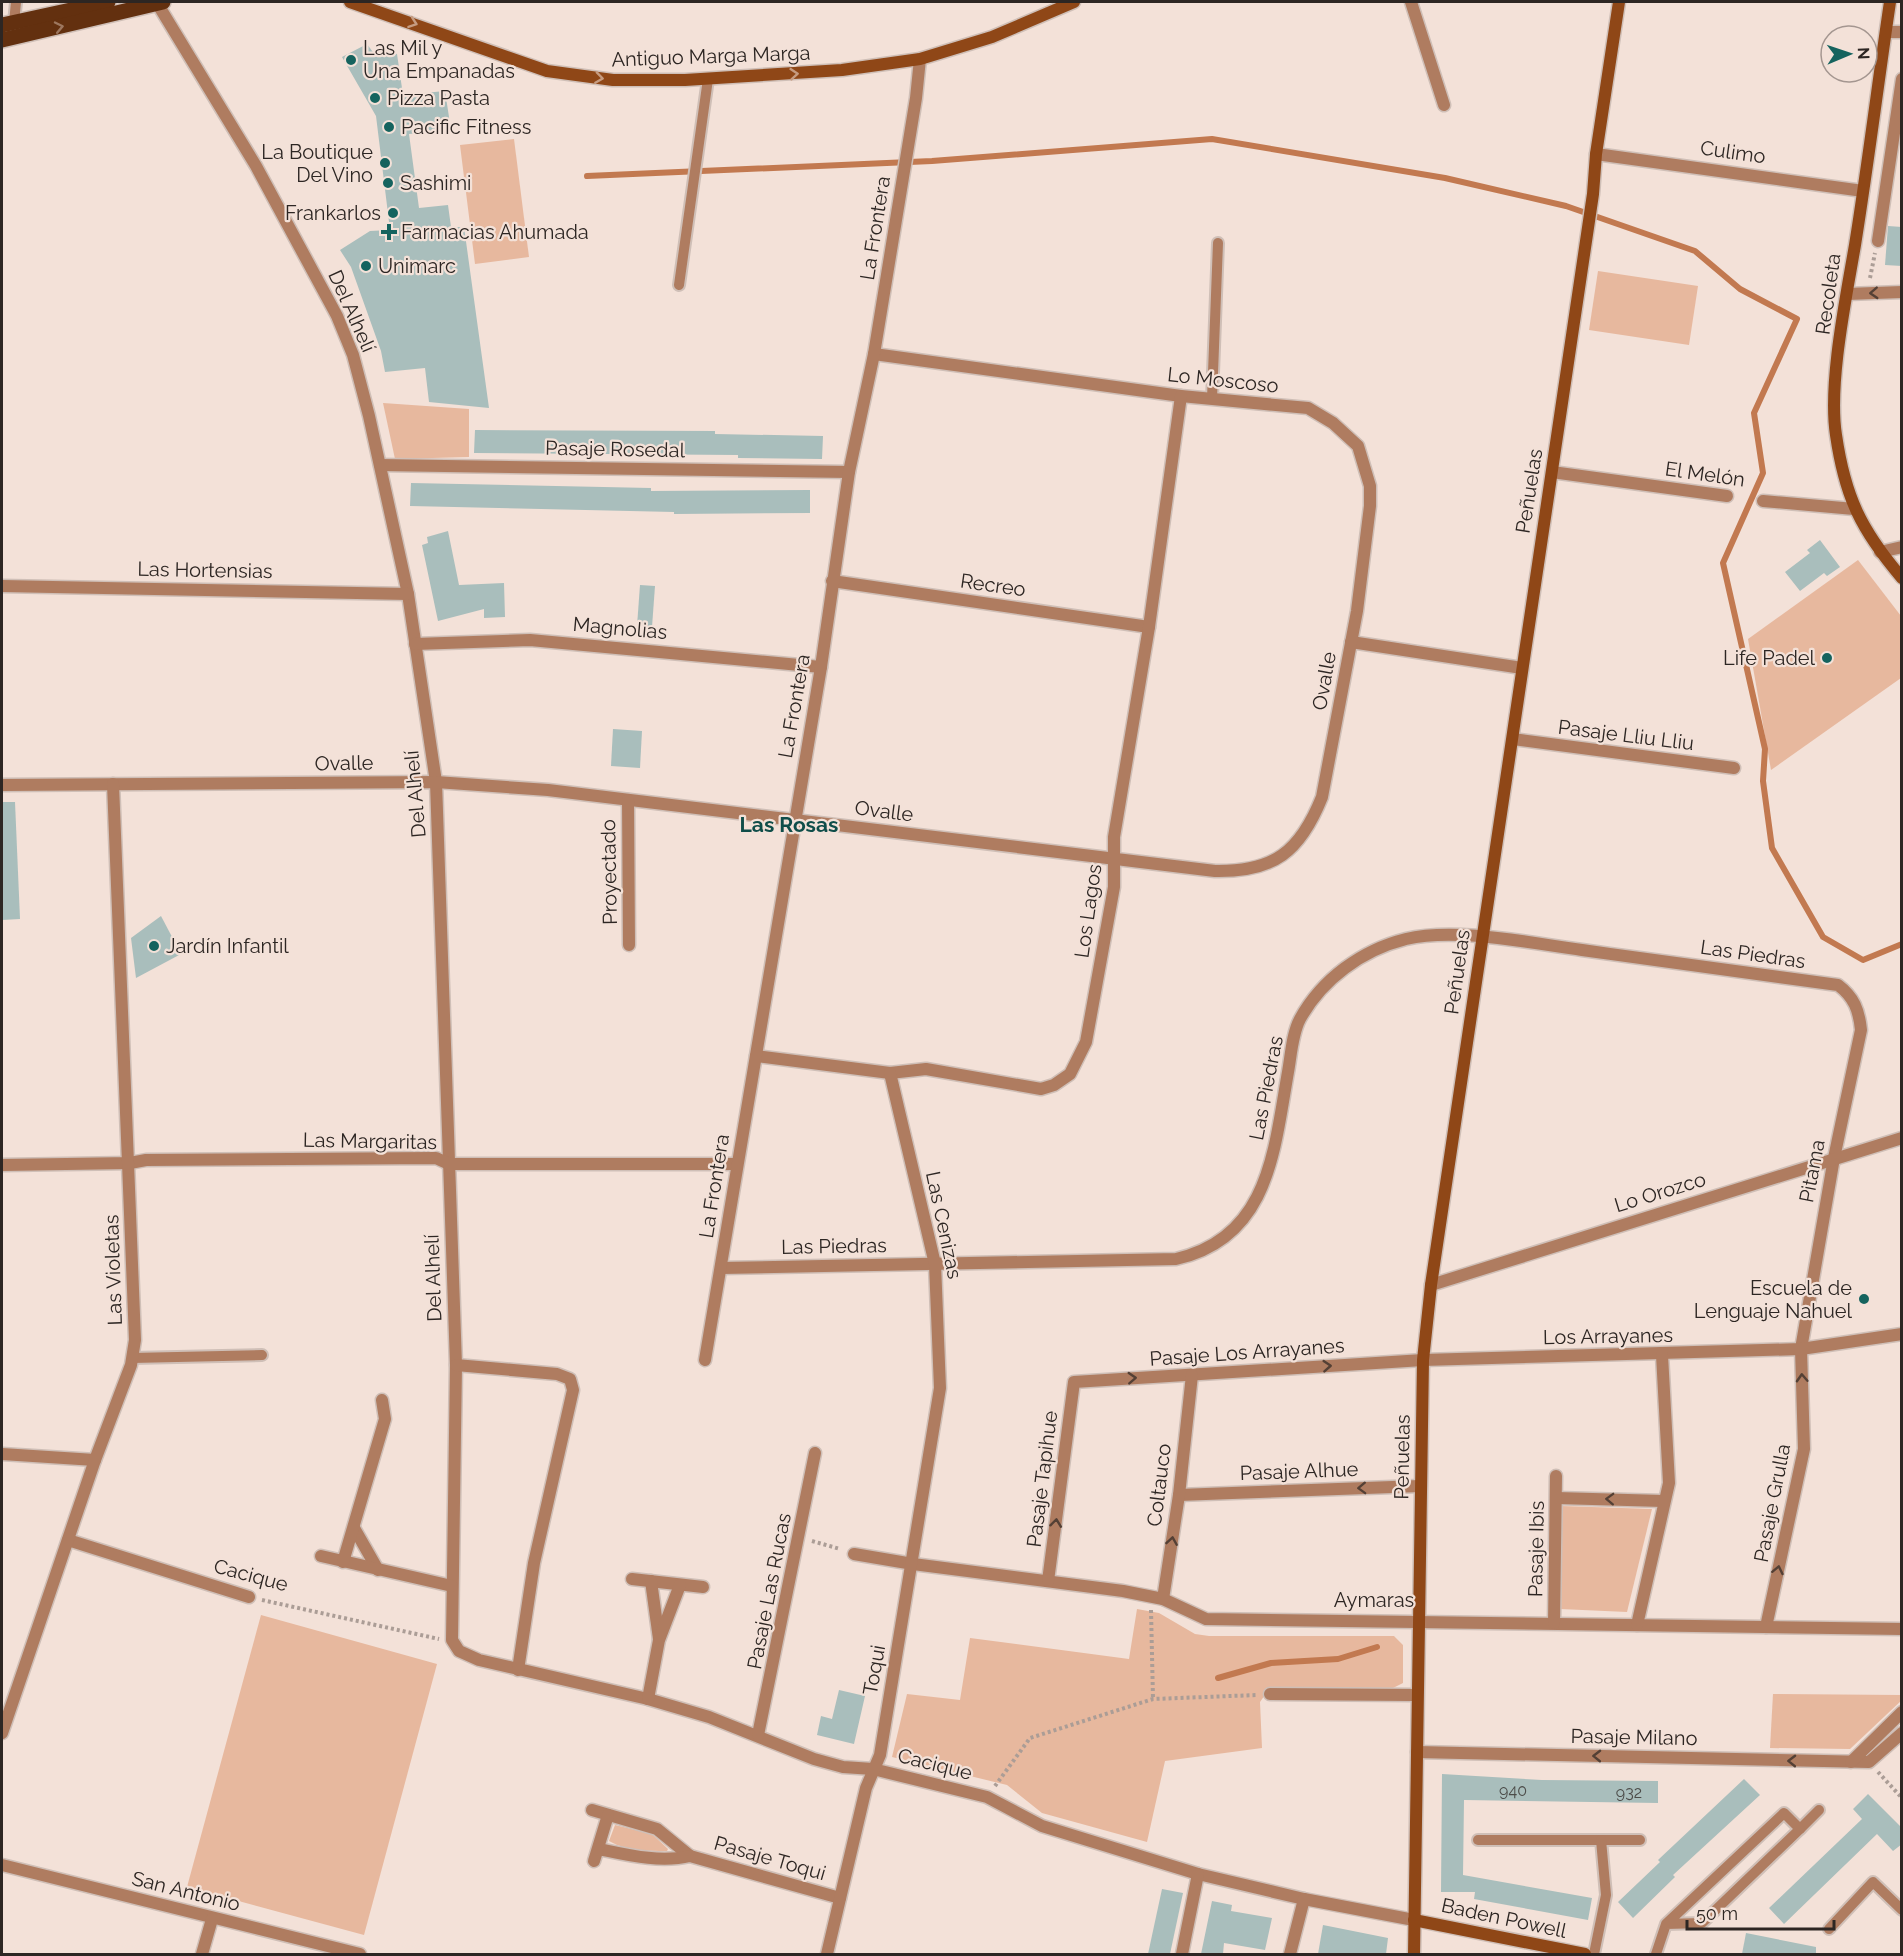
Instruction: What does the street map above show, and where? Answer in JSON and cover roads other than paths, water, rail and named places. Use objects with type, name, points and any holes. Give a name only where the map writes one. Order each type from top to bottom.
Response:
[{"type":"main road","points":[[8,24],[101,2]]},
{"type":"main road","points":[[2,40],[159,2]]},
{"type":"street","name":"Del Alhelí","points":[[159,2],[256,166],[337,315],[353,355],[408,594],[436,782],[456,1365],[452,1640]]},
{"type":"street","name":"Antiguo Marga Marga","points":[[350,2],[547,71],[613,80],[708,79],[842,70],[920,59],[992,37],[1062,5],[1074,2]]},
{"type":"street","points":[[1412,2],[1444,105]]},
{"type":"street","name":"Peñuelas","points":[[1414,1954],[1416,1695],[1423,1360],[1431,1285],[1593,195],[1596,154],[1619,2]]},
{"type":"street","name":"Recoleta","points":[[1890,2],[1847,294],[1834,406],[1836,434],[1854,509],[1880,552],[1902,578]]},
{"type":"street","points":[[1886,32],[1902,32]]},
{"type":"street","name":"La Frontera","points":[[705,1360],[821,667],[849,472],[874,354],[920,59]]},
{"type":"street","points":[[1878,242],[1902,79]]},
{"type":"street","name":"Culimo","points":[[1596,154],[1863,190]]},
{"type":"street","points":[[1847,294],[1902,292]]},
{"type":"street","name":"Lo Moscoso","points":[[874,354],[1181,396],[1308,408],[1334,423],[1358,446],[1370,486],[1370,506],[1351,642]]},
{"type":"street","name":"Los Lagos","points":[[756,1056],[890,1072],[926,1069],[1041,1089],[1054,1085],[1070,1074],[1086,1042],[1114,887],[1114,837],[1149,627],[1181,396]]},
{"type":"street","name":"Pasaje Rosedal","points":[[380,465],[849,472]]},
{"type":"street","name":"El Melón","points":[[1552,472],[1727,496]]},
{"type":"street","name":"El Melón","points":[[1763,501],[1854,509]]},
{"type":"street","points":[[1880,552],[1902,547]]},
{"type":"street","name":"Recreo","points":[[832,581],[1149,627]]},
{"type":"street","name":"Las Hortensias","points":[[2,586],[408,594]]},
{"type":"street","name":"Magnolias","points":[[415,644],[530,640],[821,667]]},
{"type":"street","name":"Ovalle","points":[[2,785],[436,782],[548,790],[1115,860],[1234,872],[1275,861],[1292,850],[1314,819],[1322,798],[1351,642],[1522,668]]},
{"type":"street","name":"Pasaje Lliu Lliu","points":[[1512,739],[1734,768]]},
{"type":"street","name":"Las Violetas","points":[[2,1733],[132,1358],[135,1340],[130,1163],[113,784]]},
{"type":"street","name":"Proyectado","points":[[628,800],[629,945]]},
{"type":"street","name":"Las Piedras","points":[[721,1268],[1176,1259],[1199,1254],[1220,1242],[1245,1219],[1262,1191],[1272,1161],[1299,1021],[1317,995],[1345,967],[1378,947],[1408,939],[1482,936],[1838,985],[1855,1002]]},
{"type":"street","name":"Pitama","points":[[1801,1349],[1834,1158],[1861,1030],[1860,1014],[1855,1002]]},
{"type":"street","name":"Las Cenizas","points":[[890,1072],[935,1264],[940,1388]]},
{"type":"street","name":"Lo Orozco","points":[[1431,1285],[1902,1137]]},
{"type":"street","name":"Las Margaritas","points":[[2,1165],[130,1163],[146,1160],[436,1158],[449,1164],[737,1164]]},
{"type":"street","name":"Los Arrayanes","points":[[1423,1360],[1801,1349],[1902,1334]]},
{"type":"street","name":"Pasaje Grulla","points":[[1766,1627],[1804,1449],[1801,1349]]},
{"type":"street","points":[[1637,1625],[1663,1501],[1669,1483],[1662,1354]]},
{"type":"street","name":"Pasaje Los Arrayanes","points":[[1074,1382],[1423,1360]]},
{"type":"street","points":[[456,1365],[557,1374],[570,1379],[573,1390],[534,1563],[518,1670]]},
{"type":"street","name":"Coltauco","points":[[1157,1598],[1179,1495],[1192,1375]]},
{"type":"street","name":"Pasaje Tapihue","points":[[1048,1581],[1074,1382]]},
{"type":"street","name":"Toqui","points":[[827,1954],[873,1769],[880,1755],[940,1388]]},
{"type":"street","points":[[344,1562],[385,1419],[382,1400]]},
{"type":"street","name":"Pasaje Las Rucas","points":[[758,1735],[800,1537],[815,1453]]},
{"type":"street","points":[[2,1454],[95,1460]]},
{"type":"street","name":"Pasaje Ibis","points":[[1554,1623],[1556,1476]]},
{"type":"street","name":"Pasaje Alhue","points":[[1179,1495],[1420,1486]]},
{"type":"street","points":[[1557,1498],[1663,1501]]},
{"type":"street","points":[[354,1528],[378,1570]]},
{"type":"street","name":"Cacique","points":[[68,1540],[249,1597]]},
{"type":"street","name":"Aymaras","points":[[854,1554],[913,1564],[1123,1591],[1157,1598],[1206,1619],[1419,1620],[1898,1629]]},
{"type":"street","points":[[321,1556],[452,1586]]},
{"type":"street","points":[[632,1578],[703,1587]]},
{"type":"street","points":[[651,1581],[659,1640]]},
{"type":"street","points":[[648,1699],[659,1640],[680,1585]]},
{"type":"street","points":[[1898,1629],[1902,1617]]},
{"type":"street","name":"Cacique","points":[[452,1640],[459,1651],[469,1656],[518,1670],[648,1699],[758,1735],[814,1759],[843,1767],[873,1769],[987,1797],[1042,1826],[1198,1874],[1304,1899],[1414,1920]]},
{"type":"street","points":[[1270,1694],[1416,1695]]},
{"type":"street","points":[[1851,1762],[1902,1712]]},
{"type":"street","name":"Pasaje Milano","points":[[1417,1752],[1869,1762],[1902,1733]]},
{"type":"street","name":"Pasaje Toqui","points":[[592,1810],[657,1829],[690,1856],[840,1898]]},
{"type":"street","name":"Pasaje Toqui","points":[[608,1815],[597,1855],[678,1859],[690,1856]]},
{"type":"street","name":"San Antonio","points":[[2,1865],[360,1954]]},
{"type":"street","points":[[1182,1954],[1198,1874]]},
{"type":"street","points":[[1290,1954],[1304,1899]]},
{"type":"street","points":[[202,1954],[212,1918]]},
{"type":"street","name":"Baden Powell","points":[[1414,1920],[1541,1950],[1585,1954]]},
{"type":"lane","points":[[8,24],[16,2]]},
{"type":"lane","points":[[679,285],[708,79]]},
{"type":"lane","points":[[1212,399],[1218,243]]},
{"type":"lane","points":[[132,1358],[262,1355]]},
{"type":"lane","points":[[1666,1924],[1702,1923],[1819,1810]]},
{"type":"lane","points":[[1656,1954],[1666,1924],[1784,1813],[1800,1829]]},
{"type":"lane","points":[[1478,1840],[1640,1840]]},
{"type":"lane","points":[[1594,1954],[1606,1895],[1601,1840]]},
{"type":"lane","points":[[1829,1929],[1873,1882],[1902,1910]]},
{"type":"waterway","points":[[587,176],[932,161],[1212,139],[1445,178],[1566,206],[1695,251],[1740,289],[1797,319],[1754,413],[1763,473],[1723,563],[1765,749],[1763,781],[1772,848],[1823,937],[1863,960],[1902,944]]},
{"type":"waterway","points":[[1218,1678],[1271,1663],[1338,1659],[1377,1647]]},
{"type":"place","name":"Las Mil y Una Empanadas","points":[[351,60]]},
{"type":"place","name":"Pizza Pasta","points":[[375,98]]},
{"type":"place","name":"Pacific Fitness","points":[[389,127]]},
{"type":"place","name":"La Boutique Del Vino","points":[[385,163]]},
{"type":"place","name":"Sashimi","points":[[388,183]]},
{"type":"place","name":"Frankarlos","points":[[393,213]]},
{"type":"place","name":"Farmacias Ahumada","points":[[389,232]]},
{"type":"place","name":"Unimarc","points":[[366,266]]},
{"type":"place","name":"Life Padel","points":[[1827,658]]},
{"type":"place","name":"Jardín Infantil","points":[[154,946]]},
{"type":"place","name":"Escuela de Lenguaje Nahuel","points":[[1864,1299]]},
{"type":"district","name":"Las Rosas","points":[[789,825]]}]
